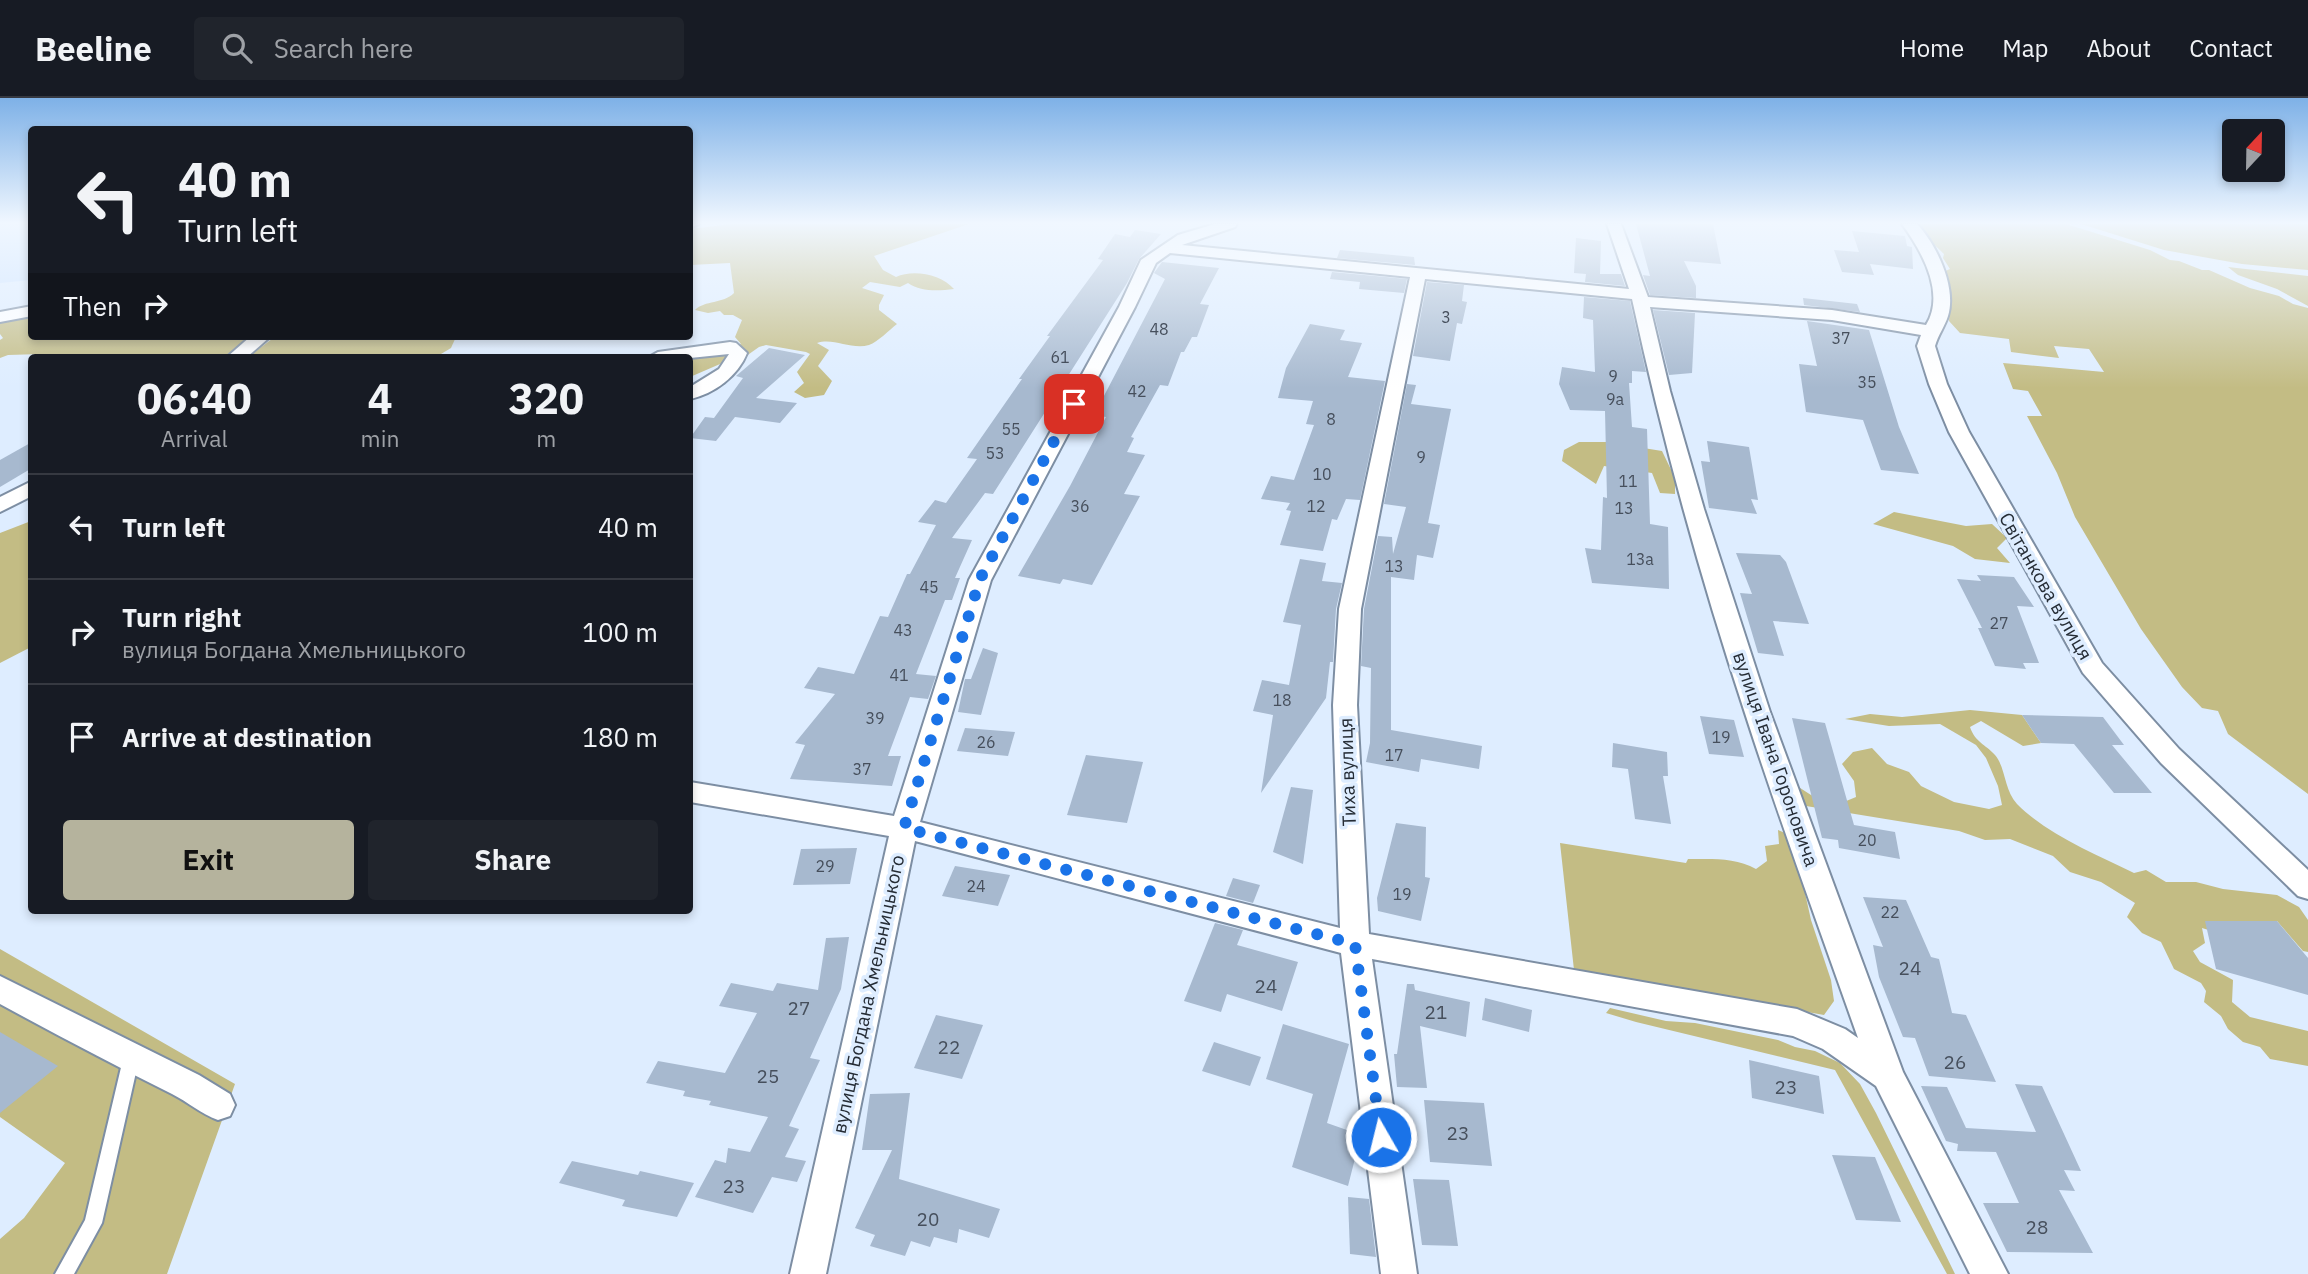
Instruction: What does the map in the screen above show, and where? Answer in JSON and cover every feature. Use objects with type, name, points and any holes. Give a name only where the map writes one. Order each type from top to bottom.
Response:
[{"type":"street","name":"вулиця Богдана Хмельницького","points":[[808,1274],[904,828],[980,579],[1140,279]]},
{"type":"street","name":"Тиха вулиця","points":[[1399,1274],[1355,944],[1345,705],[1350,609],[1417,279]]},
{"type":"street","points":[[1455,279],[1832,314],[1931,331]]},
{"type":"street","name":"вулиця Івана Гороновича","points":[[1633,279],[1694,509],[1757,712],[1888,1076],[1990,1274]]},
{"type":"street","name":"Світанкова вулиця","points":[[1938,279],[1942,299],[1940,316],[1926,346],[1938,384],[1959,432],[2092,667],[2170,756],[2308,888]]},
{"type":"street","points":[[0,317],[28,312]]},
{"type":"street","points":[[240,354],[257,340]]},
{"type":"street","points":[[680,354],[730,347],[738,353],[735,365],[693,392]]},
{"type":"street","points":[[0,506],[28,491]]},
{"type":"street","points":[[693,793],[904,828],[1355,944],[1797,1023],[1835,1039],[1888,1076]]},
{"type":"street","points":[[0,989],[131,1059],[178,1080],[218,1105]]},
{"type":"lane","points":[[64,1274],[93,1223],[131,1059]]},
{"type":"shaded area","points":[[0,279],[28,279],[28,280],[0,283]]},
{"type":"shaded area","points":[[732,279],[939,279],[954,289],[930,290],[908,283],[900,287],[870,282],[862,288],[884,295],[879,310],[897,324],[869,345],[856,346],[829,341],[817,343],[829,350],[818,366],[832,381],[824,395],[805,398],[794,392],[804,383],[797,372],[810,354],[806,352],[766,345],[742,359],[727,361],[693,376],[693,356],[741,344],[735,337],[742,320],[733,315],[724,315],[720,311],[708,313],[695,310],[734,293]]},
{"type":"shaded area","points":[[1945,279],[2229,279],[2308,308],[2308,794],[2228,734],[2218,711],[2202,708],[2182,687],[2141,629],[2075,517],[2057,473],[2027,416],[2042,416],[2028,391],[2013,389],[2003,363],[2104,372],[2089,349],[2054,346],[2059,358],[2011,352],[2009,339],[1960,333],[1949,321],[1950,300]]},
{"type":"shaded area","points":[[2249,279],[2308,279],[2308,306],[2277,289]]},
{"type":"shaded area","points":[[28,313],[28,340],[247,340],[228,354],[28,354],[0,358],[0,340],[3,338],[0,334],[0,319]]},
{"type":"shaded area","points":[[271,340],[455,340],[451,348],[441,354],[252,354]]},
{"type":"shaded area","points":[[1579,442],[1606,442],[1662,451],[1675,478],[1675,494],[1660,493],[1652,473],[1604,466],[1596,484],[1562,461],[1564,450]]},
{"type":"shaded area","points":[[1894,512],[1966,526],[1992,524],[2007,538],[1997,548],[2010,563],[1975,559],[1953,546],[1873,524]]},
{"type":"shaded area","points":[[28,522],[28,649],[0,663],[0,533]]},
{"type":"shaded area","points":[[1970,710],[2022,715],[2041,743],[2023,746],[1981,721],[1970,727],[1977,740],[1999,760],[2017,804],[2058,835],[2134,873],[2146,870],[2166,882],[2196,882],[2223,889],[2277,895],[2299,907],[2308,920],[2308,952],[2303,951],[2277,921],[2215,921],[2215,932],[2202,928],[2205,943],[2193,951],[2200,962],[2233,980],[2232,1002],[2250,1017],[2308,1031],[2308,1066],[2270,1059],[2260,1047],[2243,1042],[2228,1029],[2221,1016],[2204,1002],[2206,991],[2201,983],[2174,969],[2161,942],[2142,933],[2127,917],[2135,903],[2101,882],[2070,872],[2053,856],[2010,839],[1985,840],[1959,831],[1806,806],[1797,786],[1811,795],[1839,804],[1856,797],[1854,781],[1842,764],[1853,752],[1872,748],[1887,764],[1909,772],[1921,786],[1954,802],[1989,809],[2002,805],[1998,786],[1986,758],[1976,745],[1940,724],[1889,726],[1845,719],[1870,714],[1902,717]]},
{"type":"shaded area","points":[[1778,830],[1785,833],[1831,980],[1834,1001],[1824,1015],[1574,970],[1560,843],[1686,863],[1688,859],[1731,861],[1756,869],[1767,861],[1765,846],[1779,844]]},
{"type":"shaded area","points":[[0,949],[235,1084],[167,1274],[0,1274],[0,1239],[24,1218],[65,1163],[0,1117]]},
{"type":"shaded area","points":[[1610,1008],[1666,1021],[1695,1023],[1778,1040],[1815,1051],[1840,1063],[1860,1084],[1876,1113],[1955,1274],[1947,1274],[1835,1070],[1636,1022],[1606,1013]]},
{"type":"building","points":[[1089,279],[1129,279],[993,494],[985,493],[952,538],[972,540],[955,578],[960,578],[952,600],[945,600],[916,674],[936,676],[928,699],[910,697],[888,756],[901,756],[892,786],[790,779],[805,745],[795,743],[835,694],[804,688],[818,667],[854,674],[880,616],[888,617],[907,574],[910,574],[936,525],[918,522],[935,500],[946,503],[977,459],[967,458],[1050,336],[1047,336]]},
{"type":"building","points":[[1165,279],[1213,279],[1200,304],[1209,305],[1197,337],[1192,337],[1184,352],[1181,352],[1168,386],[1160,385],[1131,437],[1134,438],[1127,452],[1145,455],[1124,494],[1140,496],[1092,585],[1063,579],[1060,584],[1018,576],[1106,417],[1094,415]]},
{"type":"building","points":[[1330,279],[1407,279],[1404,293],[1359,289],[1360,282]]},
{"type":"building","points":[[1585,279],[1623,279],[1625,286],[1585,282]]},
{"type":"building","points":[[1644,279],[1693,279],[1696,286],[1696,298],[1650,295]]},
{"type":"building","points":[[1427,282],[1464,285],[1462,301],[1467,302],[1462,324],[1457,323],[1450,361],[1413,356]]},
{"type":"building","points":[[1584,297],[1630,301],[1646,372],[1632,371],[1632,383],[1629,383],[1632,427],[1647,429],[1650,524],[1668,527],[1669,589],[1592,583],[1585,548],[1601,550],[1603,497],[1607,498],[1605,411],[1570,410],[1559,384],[1562,367],[1595,372],[1593,320],[1583,318]]},
{"type":"building","points":[[1803,298],[1857,304],[1860,312],[1804,305]]},
{"type":"building","points":[[1653,310],[1695,313],[1692,373],[1669,375]]},
{"type":"building","points":[[1807,321],[1869,330],[1899,427],[1919,474],[1881,470],[1863,420],[1806,412],[1799,364],[1817,366]]},
{"type":"building","points":[[1310,324],[1345,330],[1340,340],[1362,343],[1348,377],[1385,381],[1360,500],[1346,499],[1337,520],[1332,519],[1323,551],[1280,545],[1291,511],[1286,510],[1290,503],[1261,499],[1271,476],[1294,480],[1314,425],[1306,424],[1313,401],[1278,398],[1286,368]]},
{"type":"building","points":[[769,348],[805,355],[756,398],[797,403],[780,423],[735,417],[716,441],[693,438],[693,434],[705,417],[714,418],[743,378],[736,376]]},
{"type":"building","points":[[1407,384],[1416,385],[1411,404],[1451,409],[1428,523],[1440,525],[1433,558],[1417,555],[1414,580],[1391,577],[1391,730],[1482,746],[1479,769],[1421,759],[1419,772],[1366,762],[1370,743],[1371,668],[1361,666],[1364,609],[1378,536],[1392,537],[1393,554],[1406,507],[1384,504]]},
{"type":"building","points":[[1707,441],[1749,447],[1758,500],[1751,499],[1757,514],[1709,508],[1701,461],[1710,462]]},
{"type":"building","points":[[28,444],[28,470],[0,487],[0,460]]},
{"type":"building","points":[[1736,553],[1780,555],[1786,562],[1809,624],[1773,621],[1784,656],[1758,653],[1740,593],[1752,594]]},
{"type":"building","points":[[1300,559],[1326,563],[1322,581],[1342,583],[1336,609],[1333,662],[1330,662],[1326,698],[1261,793],[1273,715],[1253,711],[1262,680],[1289,685],[1301,625],[1283,622]]},
{"type":"building","points":[[1977,575],[2014,577],[2034,607],[2017,606],[2039,663],[2023,663],[2026,669],[1995,666],[1978,628],[1982,628],[1957,579],[1981,581]]},
{"type":"building","points":[[983,648],[998,653],[981,715],[958,712],[965,679],[971,679]]},
{"type":"building","points":[[2022,715],[2103,717],[2124,745],[2112,745],[2152,793],[2114,793],[2074,744],[2041,743]]},
{"type":"building","points":[[1700,716],[1734,720],[1744,757],[1709,754]]},
{"type":"building","points":[[1792,718],[1825,723],[1854,825],[1895,832],[1900,859],[1839,848],[1838,840],[1822,838]]},
{"type":"building","points":[[965,728],[1015,732],[1008,756],[957,751]]},
{"type":"building","points":[[1613,743],[1667,752],[1668,776],[1663,776],[1671,824],[1635,819],[1628,769],[1612,767]]},
{"type":"building","points":[[1086,755],[1143,762],[1127,823],[1067,815]]},
{"type":"building","points":[[1291,787],[1313,790],[1303,864],[1273,852]]},
{"type":"building","points":[[1396,823],[1426,827],[1425,877],[1430,878],[1421,921],[1378,911],[1377,898]]},
{"type":"building","points":[[857,848],[850,884],[793,885],[801,849]]},
{"type":"building","points":[[955,866],[1010,875],[998,906],[942,896]]},
{"type":"building","points":[[1233,878],[1260,885],[1253,903],[1226,896]]},
{"type":"building","points":[[1863,897],[1906,900],[1931,957],[1939,959],[1952,1013],[1966,1015],[1996,1082],[1929,1076],[1915,1038],[1903,1037],[1879,977],[1873,945],[1883,947]]},
{"type":"building","points":[[2205,921],[2277,921],[2308,958],[2308,995],[2216,969]]},
{"type":"building","points":[[1215,923],[1243,930],[1237,945],[1298,962],[1282,1011],[1227,994],[1221,1012],[1184,1001]]},
{"type":"building","points":[[849,937],[841,989],[810,1058],[820,1060],[789,1126],[799,1129],[785,1157],[806,1161],[797,1182],[772,1177],[753,1213],[695,1197],[715,1160],[726,1163],[728,1148],[750,1152],[768,1117],[709,1105],[711,1101],[683,1096],[685,1091],[646,1083],[658,1061],[725,1073],[757,1013],[719,1006],[731,983],[773,991],[777,983],[818,990],[826,938]]},
{"type":"building","points":[[1407,984],[1414,984],[1415,990],[1470,1002],[1466,1037],[1420,1026],[1427,1088],[1397,1087],[1394,1054],[1397,1054]]},
{"type":"building","points":[[1485,998],[1532,1010],[1529,1032],[1482,1020]]},
{"type":"building","points":[[936,1015],[983,1025],[962,1079],[914,1068]]},
{"type":"building","points":[[1283,1024],[1349,1044],[1327,1123],[1361,1135],[1348,1186],[1292,1167],[1313,1094],[1266,1079]]},
{"type":"building","points":[[0,1032],[58,1066],[0,1113]]},
{"type":"building","points":[[1214,1042],[1261,1057],[1250,1086],[1202,1071]]},
{"type":"building","points":[[1749,1060],[1819,1076],[1824,1114],[1752,1098]]},
{"type":"building","points":[[2015,1084],[2042,1086],[2081,1171],[2064,1170],[2075,1191],[2059,1190],[2093,1253],[2007,1252],[1983,1203],[2019,1203],[1996,1152],[1957,1151],[1958,1144],[1946,1141],[1921,1086],[1947,1087],[1966,1128],[2036,1132]]},
{"type":"building","points":[[910,1093],[899,1179],[1000,1209],[989,1238],[959,1229],[957,1243],[934,1237],[930,1247],[911,1241],[905,1256],[870,1246],[875,1235],[855,1228],[892,1150],[862,1150],[870,1094]]},
{"type":"building","points":[[1424,1100],[1484,1103],[1492,1166],[1430,1162]]},
{"type":"building","points":[[1832,1155],[1875,1157],[1901,1222],[1856,1220]]},
{"type":"building","points":[[572,1161],[638,1175],[640,1171],[694,1183],[677,1217],[622,1206],[625,1200],[559,1183]]},
{"type":"building","points":[[1413,1179],[1449,1180],[1458,1246],[1422,1245]]},
{"type":"building","points":[[1348,1197],[1369,1199],[1376,1257],[1350,1254]]},
{"type":"route","points":[[1074,404],[980,579],[904,828],[1355,944],[1381,1137]]}]
